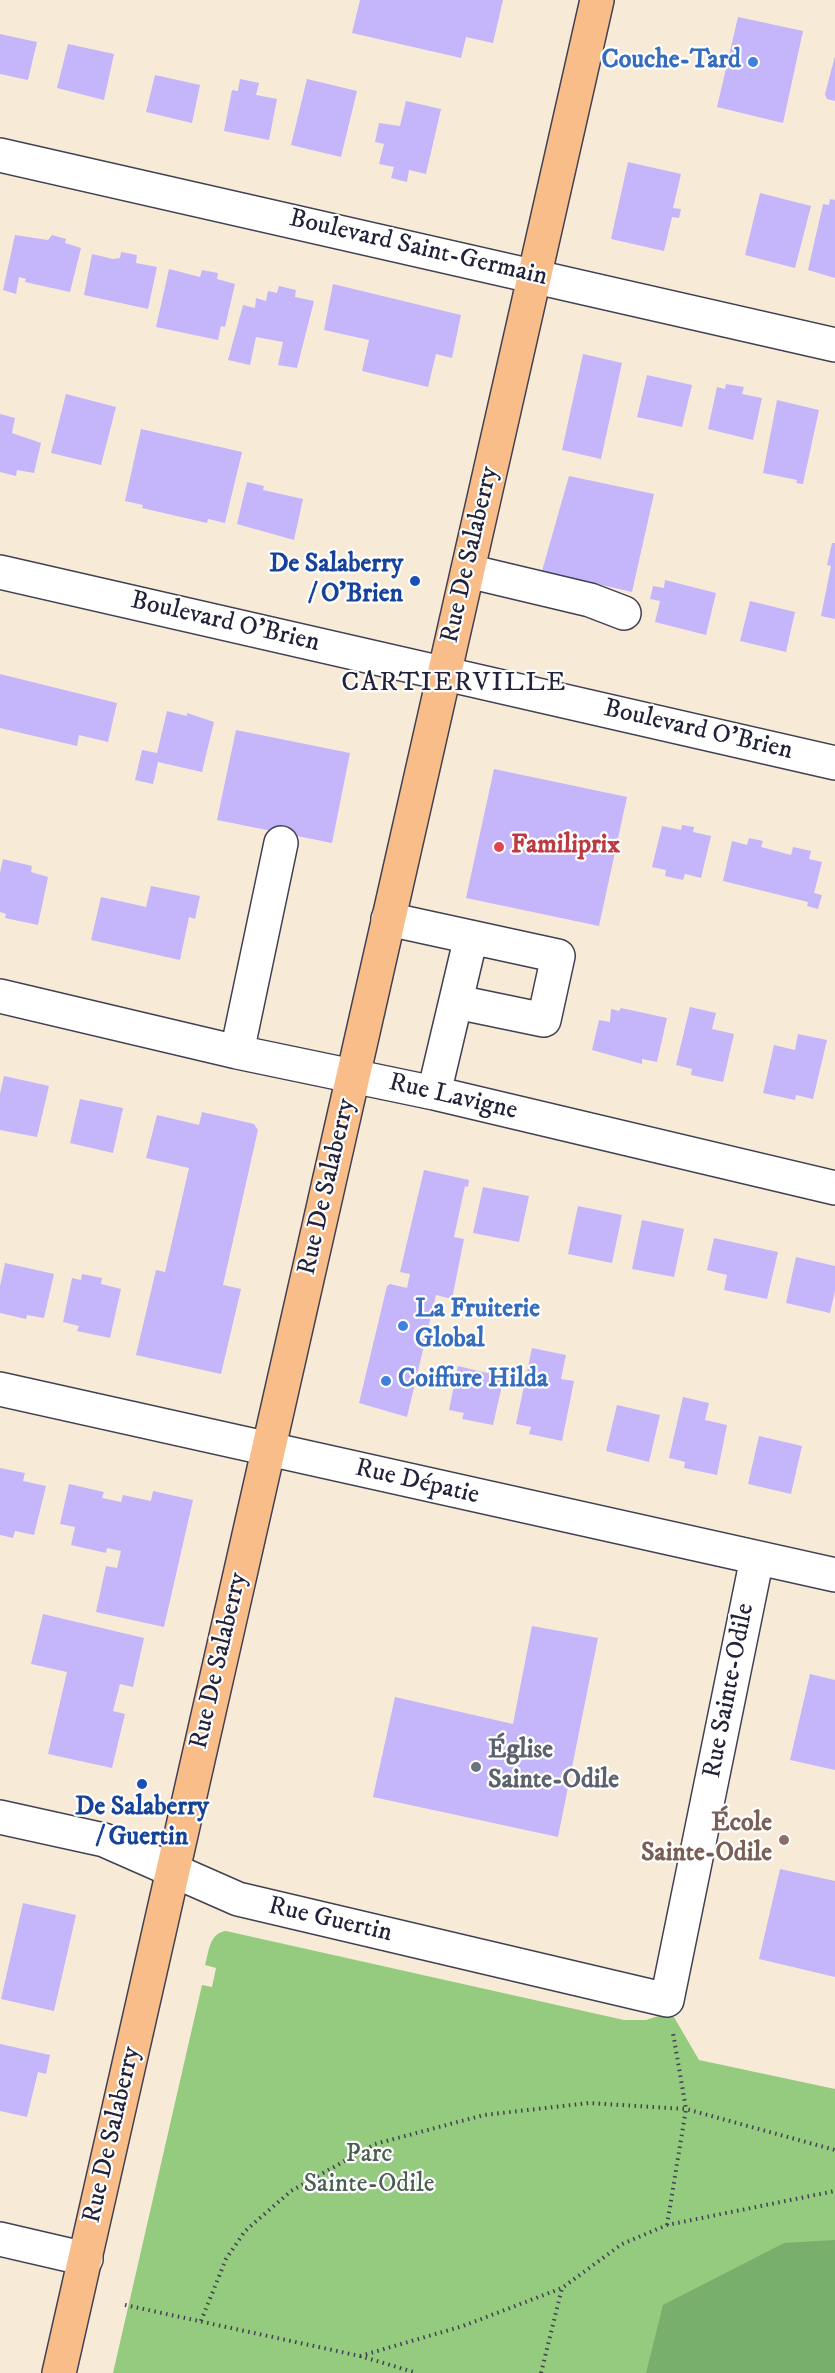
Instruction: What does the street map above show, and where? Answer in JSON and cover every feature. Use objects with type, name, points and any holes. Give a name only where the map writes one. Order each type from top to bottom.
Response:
[{"type":"main road","name":"Rue De Salaberry","points":[[58,2373],[86,2259],[172,1870],[597,0]]},
{"type":"street","name":"Boulevard Saint-Germain","points":[[0,155],[536,275],[835,345]]},
{"type":"street","points":[[468,571],[590,600],[603,608],[624,613]]},
{"type":"street","name":"Boulevard O'Brien","points":[[0,572],[835,763]]},
{"type":"street","points":[[237,1052],[281,843]]},
{"type":"street","points":[[388,919],[558,956],[544,1020],[456,1002]]},
{"type":"street","points":[[434,1093],[471,937]]},
{"type":"street","name":"Rue Lavigne","points":[[0,996],[237,1052],[434,1093],[835,1188]]},
{"type":"street","name":"Rue Dépatie","points":[[0,1389],[835,1575]]},
{"type":"street","name":"Rue Sainte-Odile","points":[[668,2000],[757,1558]]},
{"type":"street","name":"Rue Guertin","points":[[0,1817],[104,1840],[238,1899],[668,2000]]},
{"type":"street","points":[[0,2239],[86,2259]]},
{"type":"path","points":[[667,2225],[687,2109],[668,2000]]},
{"type":"path","points":[[201,2321],[226,2259],[245,2231],[291,2190],[375,2144],[484,2115],[589,2103],[687,2109],[835,2150]]},
{"type":"path","points":[[360,2356],[463,2326],[562,2288],[622,2244],[667,2225],[835,2191]]},
{"type":"path","points":[[541,2373],[562,2288]]},
{"type":"path","points":[[125,2305],[360,2356],[417,2373]]},
{"type":"green space","name":"Parc Sainte-Odile","points":[[226,1931],[624,2020],[646,2020],[671,2012],[699,2060],[835,2089],[835,2373],[113,2373],[202,1985],[212,1987],[216,1968],[205,1965],[209,1949],[216,1935]]},
{"type":"green space","points":[[835,2240],[835,2373],[646,2373],[663,2305],[784,2243]]},
{"type":"building","points":[[360,0],[503,0],[493,43],[466,37],[461,58],[352,33]]},
{"type":"building","points":[[738,17],[803,31],[783,123],[717,107]]},
{"type":"building","points":[[0,34],[37,42],[28,80],[0,74]]},
{"type":"building","points":[[68,44],[114,54],[104,100],[57,88]]},
{"type":"building","points":[[835,56],[835,101],[827,99],[825,94]]},
{"type":"building","points":[[155,75],[200,85],[192,123],[146,112]]},
{"type":"building","points":[[240,79],[259,83],[256,95],[277,99],[269,140],[224,131],[232,90],[238,91]]},
{"type":"building","points":[[307,79],[357,91],[341,157],[291,145]]},
{"type":"building","points":[[406,101],[441,109],[426,174],[409,170],[407,182],[391,178],[394,167],[379,164],[384,144],[375,142],[379,123],[400,126]]},
{"type":"building","points":[[628,162],[681,174],[673,208],[681,209],[679,218],[672,217],[664,251],[611,239]]},
{"type":"building","points":[[760,193],[811,206],[795,268],[745,255]]},
{"type":"building","points":[[830,199],[835,200],[835,278],[808,270],[823,204],[829,205]]},
{"type":"building","points":[[15,235],[48,240],[52,235],[66,239],[65,243],[81,248],[70,292],[25,282],[26,279],[19,277],[16,294],[3,290]]},
{"type":"building","points":[[121,252],[137,255],[136,263],[157,267],[148,309],[84,295],[92,254],[113,259],[120,258]]},
{"type":"building","points":[[169,269],[200,277],[202,270],[218,273],[217,279],[235,284],[225,327],[221,326],[218,340],[156,327]]},
{"type":"building","points":[[333,284],[461,315],[452,358],[436,354],[428,387],[362,371],[369,340],[324,330]]},
{"type":"building","points":[[279,286],[296,290],[295,297],[314,301],[297,368],[278,365],[283,342],[256,337],[250,365],[228,360],[243,305],[255,308],[256,298],[266,301],[268,291],[277,293]]},
{"type":"building","points":[[583,354],[622,363],[601,459],[562,450]]},
{"type":"building","points":[[647,375],[692,385],[682,427],[637,417]]},
{"type":"building","points":[[726,384],[744,387],[742,394],[762,398],[753,440],[708,429],[717,387],[725,389]]},
{"type":"building","points":[[66,394],[116,407],[101,465],[51,453]]},
{"type":"building","points":[[777,400],[819,410],[803,484],[796,483],[797,480],[763,473]]},
{"type":"building","points":[[0,414],[15,418],[12,433],[41,443],[34,473],[17,470],[16,476],[0,472]]},
{"type":"building","points":[[141,429],[242,452],[225,523],[208,519],[207,523],[142,508],[143,505],[125,501]]},
{"type":"building","points":[[569,476],[654,494],[632,592],[542,571]]},
{"type":"building","points":[[247,482],[264,486],[263,490],[303,499],[294,540],[237,524]]},
{"type":"building","points":[[832,543],[835,543],[835,619],[821,616],[831,566],[827,565]]},
{"type":"building","points":[[665,580],[716,593],[706,635],[655,622],[660,601],[650,599],[653,586],[664,588]]},
{"type":"building","points":[[750,601],[795,612],[786,652],[740,641]]},
{"type":"building","points":[[0,674],[117,703],[108,742],[79,735],[77,746],[0,728]]},
{"type":"building","points":[[167,711],[187,716],[187,713],[214,722],[202,772],[158,762],[153,784],[135,780],[142,750],[157,753]]},
{"type":"building","points":[[236,730],[350,753],[332,843],[217,820]]},
{"type":"building","points":[[494,769],[627,797],[599,926],[466,898]]},
{"type":"building","points":[[682,825],[694,827],[693,832],[711,836],[701,878],[685,874],[683,880],[665,876],[666,870],[652,867],[662,826],[681,830]]},
{"type":"building","points":[[749,838],[763,841],[761,847],[791,855],[793,847],[811,851],[809,859],[822,862],[814,893],[822,895],[818,909],[807,906],[808,902],[723,881],[732,841],[747,845]]},
{"type":"building","points":[[3,859],[32,866],[31,872],[48,877],[38,925],[5,918],[6,914],[0,912],[0,873]]},
{"type":"building","points":[[151,886],[200,896],[195,919],[189,917],[180,960],[91,940],[101,897],[146,907]]},
{"type":"building","points":[[690,1007],[716,1013],[712,1029],[734,1034],[723,1082],[691,1075],[692,1069],[676,1065]]},
{"type":"building","points":[[621,1008],[667,1018],[657,1062],[642,1059],[642,1064],[592,1050],[599,1020],[610,1022],[611,1009],[619,1011]]},
{"type":"building","points":[[798,1034],[827,1040],[813,1099],[796,1095],[795,1100],[763,1093],[774,1045],[795,1050]]},
{"type":"building","points":[[4,1076],[49,1086],[37,1137],[0,1130],[0,1094]]},
{"type":"building","points":[[80,1099],[123,1108],[113,1153],[70,1143]]},
{"type":"building","points":[[202,1112],[254,1124],[258,1130],[223,1285],[241,1289],[221,1374],[136,1355],[156,1270],[165,1272],[189,1168],[146,1158],[157,1115],[199,1125]]},
{"type":"building","points":[[424,1170],[469,1180],[468,1187],[465,1186],[454,1237],[464,1239],[452,1299],[436,1295],[407,1417],[359,1403],[387,1286],[390,1284],[407,1288],[410,1274],[400,1272]]},
{"type":"building","points":[[483,1187],[529,1196],[519,1242],[473,1233]]},
{"type":"building","points":[[578,1206],[622,1215],[612,1263],[568,1254]]},
{"type":"building","points":[[642,1220],[684,1229],[674,1277],[632,1269]]},
{"type":"building","points":[[714,1238],[778,1252],[767,1299],[724,1290],[727,1275],[707,1270]]},
{"type":"building","points":[[796,1257],[835,1266],[835,1291],[830,1313],[786,1303]]},
{"type":"building","points":[[5,1263],[54,1274],[44,1318],[27,1315],[26,1319],[0,1313],[0,1286]]},
{"type":"building","points":[[82,1274],[102,1278],[101,1284],[121,1289],[110,1338],[77,1331],[79,1326],[63,1322],[72,1278],[81,1280]]},
{"type":"building","points":[[532,1348],[566,1355],[561,1379],[574,1381],[562,1441],[529,1434],[531,1427],[516,1424]]},
{"type":"building","points":[[458,1366],[504,1377],[493,1425],[462,1419],[464,1413],[449,1410]]},
{"type":"building","points":[[683,1397],[709,1403],[705,1420],[727,1425],[717,1475],[684,1468],[685,1462],[669,1458]]},
{"type":"building","points":[[617,1405],[660,1415],[649,1462],[606,1451]]},
{"type":"building","points":[[759,1436],[802,1446],[791,1494],[748,1484]]},
{"type":"building","points":[[0,1468],[25,1473],[23,1481],[46,1486],[34,1535],[15,1531],[13,1538],[0,1535]]},
{"type":"building","points":[[69,1484],[104,1492],[102,1498],[121,1502],[123,1495],[151,1501],[153,1491],[193,1500],[164,1627],[96,1612],[106,1566],[117,1568],[121,1551],[107,1548],[106,1553],[71,1545],[75,1527],[60,1524]]},
{"type":"building","points":[[43,1614],[144,1638],[133,1687],[120,1684],[113,1711],[125,1714],[112,1768],[48,1754],[67,1672],[31,1664]]},
{"type":"building","name":"Église Sainte-Odile","points":[[532,1626],[598,1638],[558,1837],[373,1797],[395,1697],[513,1724]]},
{"type":"building","points":[[810,1674],[835,1680],[835,1770],[790,1760]]},
{"type":"building","points":[[780,1869],[835,1881],[835,1977],[759,1959]]},
{"type":"building","points":[[23,1903],[76,1915],[54,2011],[1,1999]]},
{"type":"building","points":[[0,2044],[50,2055],[46,2074],[38,2072],[27,2117],[0,2111]]},
{"type":"place","name":"Couche-Tard","points":[[753,62]]},
{"type":"place","name":"De Salaberry / O'Brien","points":[[415,581]]},
{"type":"place","name":"Familiprix","points":[[499,847]]},
{"type":"place","name":"La Fruiterie Global","points":[[403,1326]]},
{"type":"place","name":"Coiffure Hilda","points":[[386,1381]]},
{"type":"place","name":"Église Sainte-Odile","points":[[476,1767]]},
{"type":"place","name":"De Salaberry / Guertin","points":[[142,1784]]},
{"type":"place","name":"École Sainte-Odile","points":[[784,1840]]},
{"type":"district","name":"CARTIERVILLE","points":[[454,684]]}]
